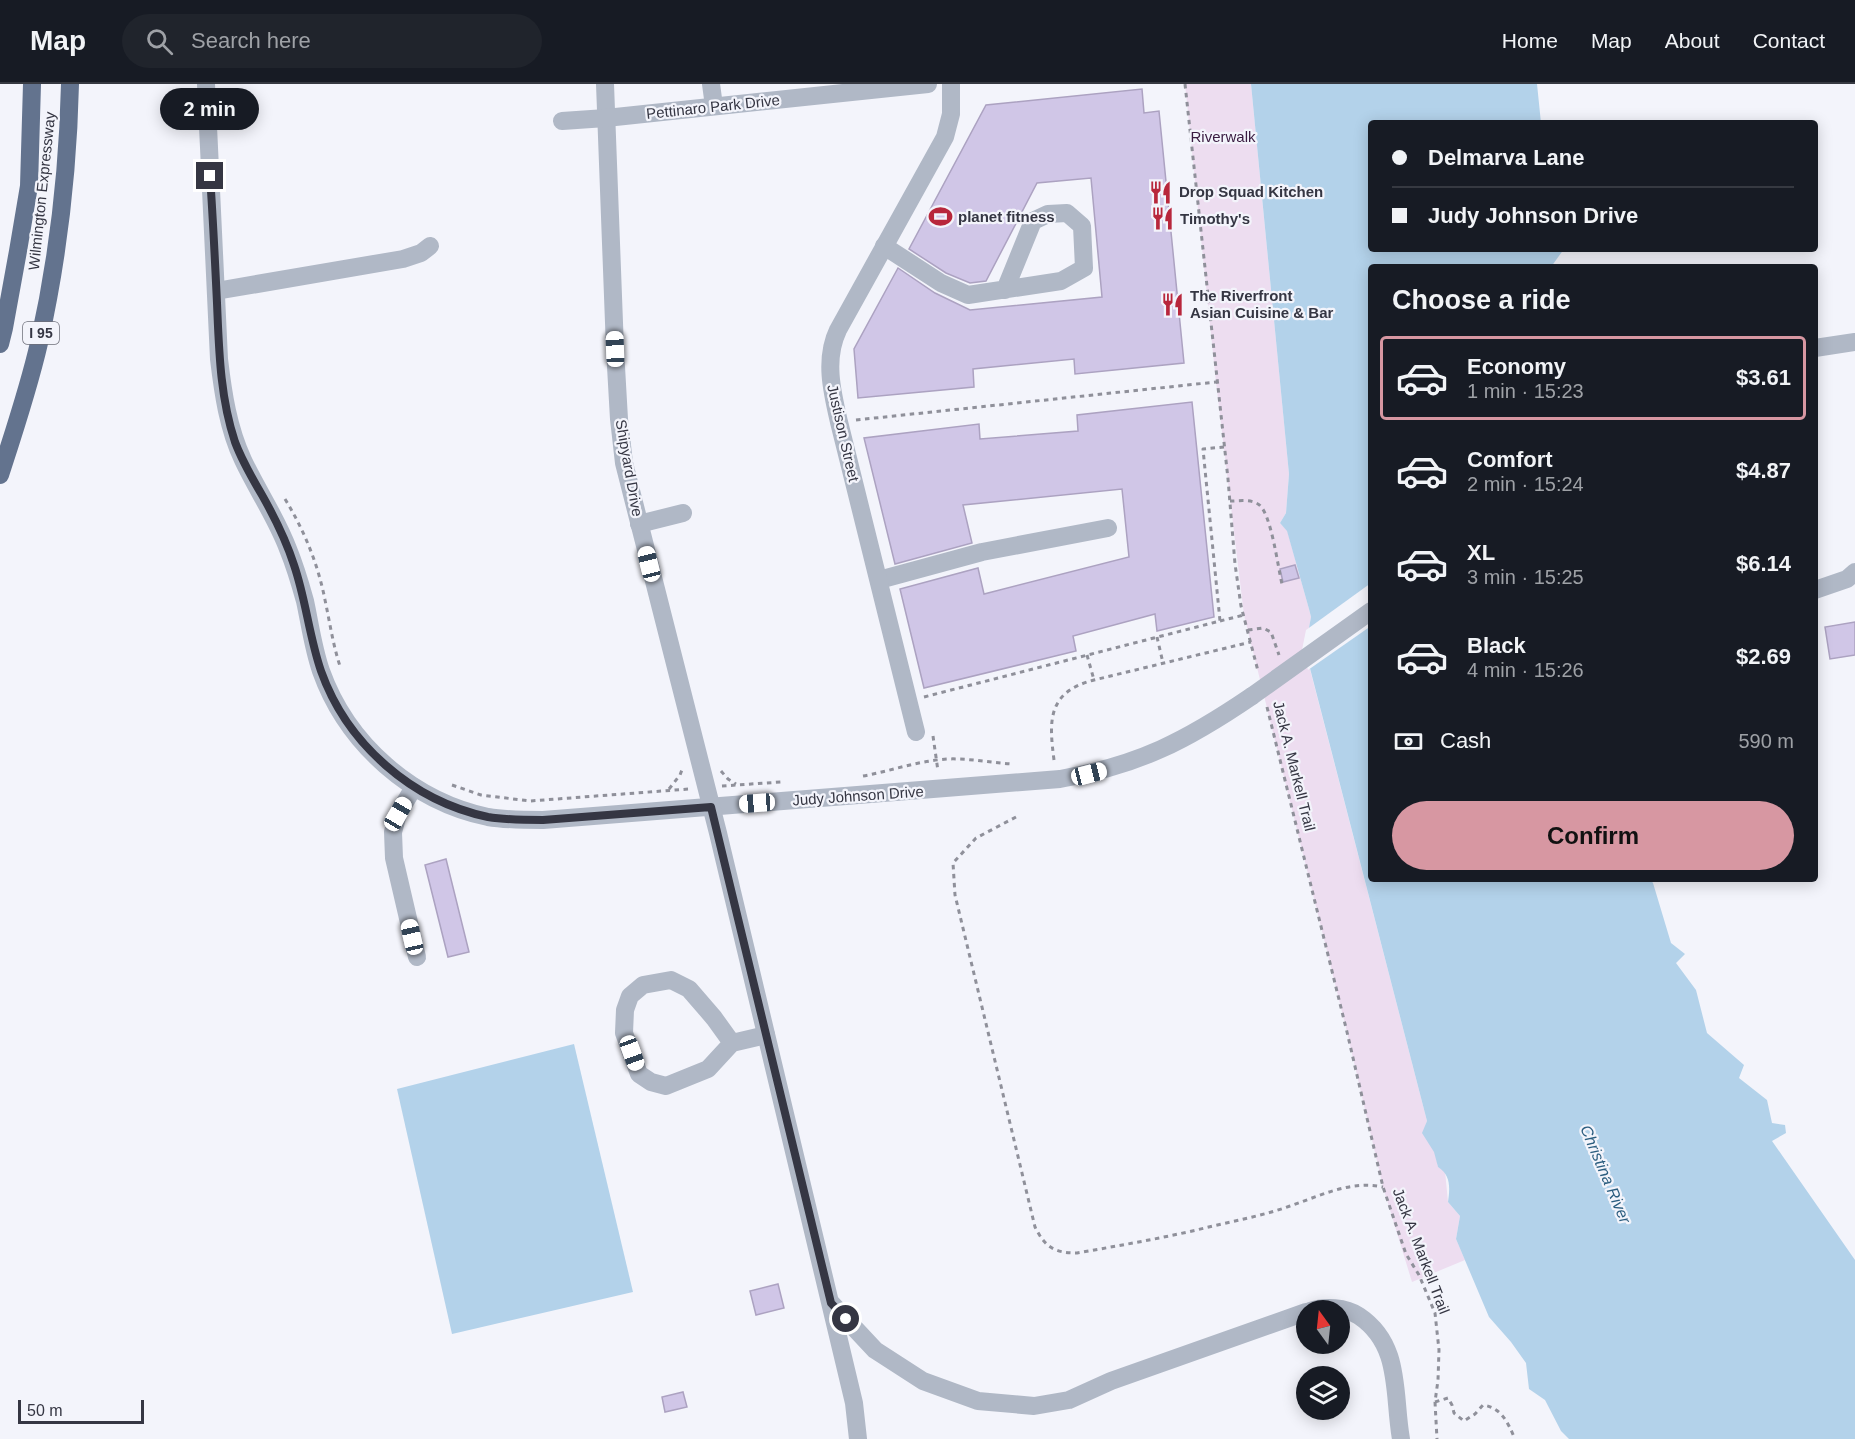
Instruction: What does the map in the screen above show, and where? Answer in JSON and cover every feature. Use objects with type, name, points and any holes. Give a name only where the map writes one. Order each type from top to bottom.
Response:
[{"type":"highway","name":"Wilmington Expressway","points":[[0,344],[15,273],[28,186],[32,84]]},
{"type":"highway","name":"Wilmington Expressway","points":[[0,475],[39,344],[53,271],[64,188],[70,84]]},
{"type":"street","name":"Judy Johnson Drive","points":[[206,84],[219,359],[226,410],[242,458],[288,547],[302,591],[321,671],[335,702],[353,730],[374,755],[402,779],[443,802],[489,817],[543,820],[1060,779],[1089,774],[1149,756],[1258,698],[1368,613]]},
{"type":"street","name":"Shipyard Drive","points":[[605,84],[612,292],[619,419],[624,463],[711,807],[831,1303],[854,1403],[858,1439]]},
{"type":"street","points":[[711,84],[714,106]]},
{"type":"street","name":"Pettinaro Park Drive","points":[[562,121],[714,106],[804,91],[928,84]]},
{"type":"street","name":"Justison Street","points":[[923,730],[909,702],[839,422],[830,372],[834,339],[945,136],[951,114],[951,84]]},
{"type":"street","points":[[884,246],[941,283],[968,295],[1005,290],[1061,281],[1084,268],[1082,226],[1066,213],[1048,214],[1033,221],[1005,290]]},
{"type":"street","points":[[216,291],[403,259],[421,253],[430,246]]},
{"type":"street","points":[[1818,348],[1855,342]]},
{"type":"street","points":[[639,524],[683,513]]},
{"type":"street","points":[[879,580],[982,552],[1108,528]]},
{"type":"street","points":[[1818,589],[1847,579],[1855,572]]},
{"type":"street","points":[[414,787],[398,814],[393,832],[394,858],[417,957]]},
{"type":"street","points":[[732,1043],[689,989],[671,980],[644,985],[630,996],[625,1010],[624,1033],[639,1074],[651,1082],[666,1086],[708,1069],[732,1043],[766,1035]]},
{"type":"street","points":[[831,1303],[875,1350],[923,1382],[978,1401],[1034,1406],[1069,1400],[1111,1381],[1296,1316]]},
{"type":"street","points":[[1350,1311],[1370,1324],[1387,1348],[1395,1378],[1401,1439]]},
{"type":"path","points":[[1185,84],[1235,564],[1244,615],[1259,676]]},
{"type":"path","points":[[839,422],[1216,382]]},
{"type":"path","points":[[1220,621],[1203,449],[1224,447]]},
{"type":"path","points":[[284,497],[301,527],[317,568],[336,654],[344,677]]},
{"type":"path","points":[[1230,501],[1254,502],[1264,508],[1269,521],[1281,584]]},
{"type":"path","points":[[909,702],[1244,615]]},
{"type":"path","points":[[1248,630],[1263,627],[1271,632],[1279,655]]},
{"type":"path","points":[[1157,637],[1163,663]]},
{"type":"path","points":[[1054,760],[1051,725],[1056,706],[1068,691],[1084,682],[1251,642]]},
{"type":"path","points":[[1087,655],[1094,680]]},
{"type":"path","points":[[927,696],[928,707]]},
{"type":"path","name":"Jack A. Markell Trail","points":[[1258,698],[1344,1021],[1383,1187],[1406,1254],[1419,1275],[1435,1312],[1439,1350],[1435,1402],[1437,1439]]},
{"type":"path","points":[[923,730],[936,760],[941,789]]},
{"type":"path","points":[[861,776],[936,760],[965,759],[1022,764]]},
{"type":"path","points":[[719,768],[728,779],[738,785]]},
{"type":"path","points":[[448,784],[481,795],[530,801],[783,782]]},
{"type":"path","points":[[1016,817],[976,838],[953,863],[953,874],[955,895],[1035,1227],[1042,1242],[1053,1250],[1077,1253],[1212,1227],[1289,1207],[1319,1195],[1357,1185],[1383,1187]]},
{"type":"path","points":[[1435,1402],[1448,1398],[1454,1413],[1464,1421],[1475,1414],[1482,1405],[1491,1406],[1505,1417],[1515,1439]]},
{"type":"green space","name":"Riverwalk","points":[[1185,84],[1251,84],[1289,474],[1286,513],[1280,523],[1287,530],[1311,617],[1305,650],[1427,1121],[1423,1133],[1435,1152],[1438,1167],[1445,1171],[1448,1202],[1460,1216],[1456,1239],[1465,1260],[1412,1282],[1383,1187],[1244,615],[1216,382]]},
{"type":"water","name":"Christina River","points":[[1251,84],[1537,84],[1541,120],[1368,120],[1368,252],[1562,252],[1553,264],[1368,264],[1368,882],[1652,882],[1671,943],[1685,954],[1676,963],[1696,990],[1707,1033],[1744,1065],[1739,1078],[1767,1100],[1772,1123],[1785,1125],[1786,1133],[1772,1141],[1855,1260],[1855,1439],[1569,1439],[1561,1431],[1545,1400],[1529,1389],[1526,1363],[1489,1317],[1456,1239],[1460,1216],[1448,1202],[1447,1178],[1438,1167],[1434,1152],[1422,1133],[1427,1121],[1305,649],[1311,617],[1287,531],[1280,523],[1286,513],[1289,474]]},
{"type":"water","points":[[574,1044],[633,1292],[452,1334],[397,1089]]},
{"type":"pier","points":[[1368,585],[1368,628],[1308,670],[1302,650],[1306,630]]},
{"type":"building","points":[[1142,89],[1144,113],[1159,111],[1184,363],[1075,374],[1074,359],[973,369],[974,387],[858,398],[854,349],[898,268],[935,293],[970,310],[1102,297],[1091,178],[1037,183],[986,281],[970,283],[946,273],[909,249],[986,105]]},
{"type":"building","points":[[1192,402],[1214,617],[1157,631],[1155,614],[1073,636],[1076,651],[924,688],[900,589],[978,568],[984,594],[1129,557],[1122,489],[963,505],[972,543],[895,564],[864,438],[979,424],[980,439],[1078,431],[1077,415]]},
{"type":"building","points":[[1295,565],[1299,578],[1283,582],[1280,569]]},
{"type":"building","points":[[1855,622],[1855,655],[1830,659],[1825,627]]},
{"type":"building","points":[[446,859],[469,952],[448,957],[425,865]]},
{"type":"building","points":[[778,1284],[784,1308],[756,1315],[750,1291]]},
{"type":"building","points":[[683,1392],[687,1407],[665,1412],[662,1397]]},
{"type":"place","name":"Drop Squad Kitchen","points":[[1161,192]]},
{"type":"place","name":"planet fitness","points":[[940,217]]},
{"type":"place","name":"Timothy's","points":[[1162,219]]},
{"type":"place","name":"The Riverfront Asian Cuisine & Bar","points":[[1172,305]]},
{"type":"route","points":[[210,176],[219,359],[226,410],[242,458],[288,547],[305,601],[321,671],[343,717],[374,755],[402,779],[443,802],[489,817],[543,820],[711,807],[831,1303],[846,1319]]}]
